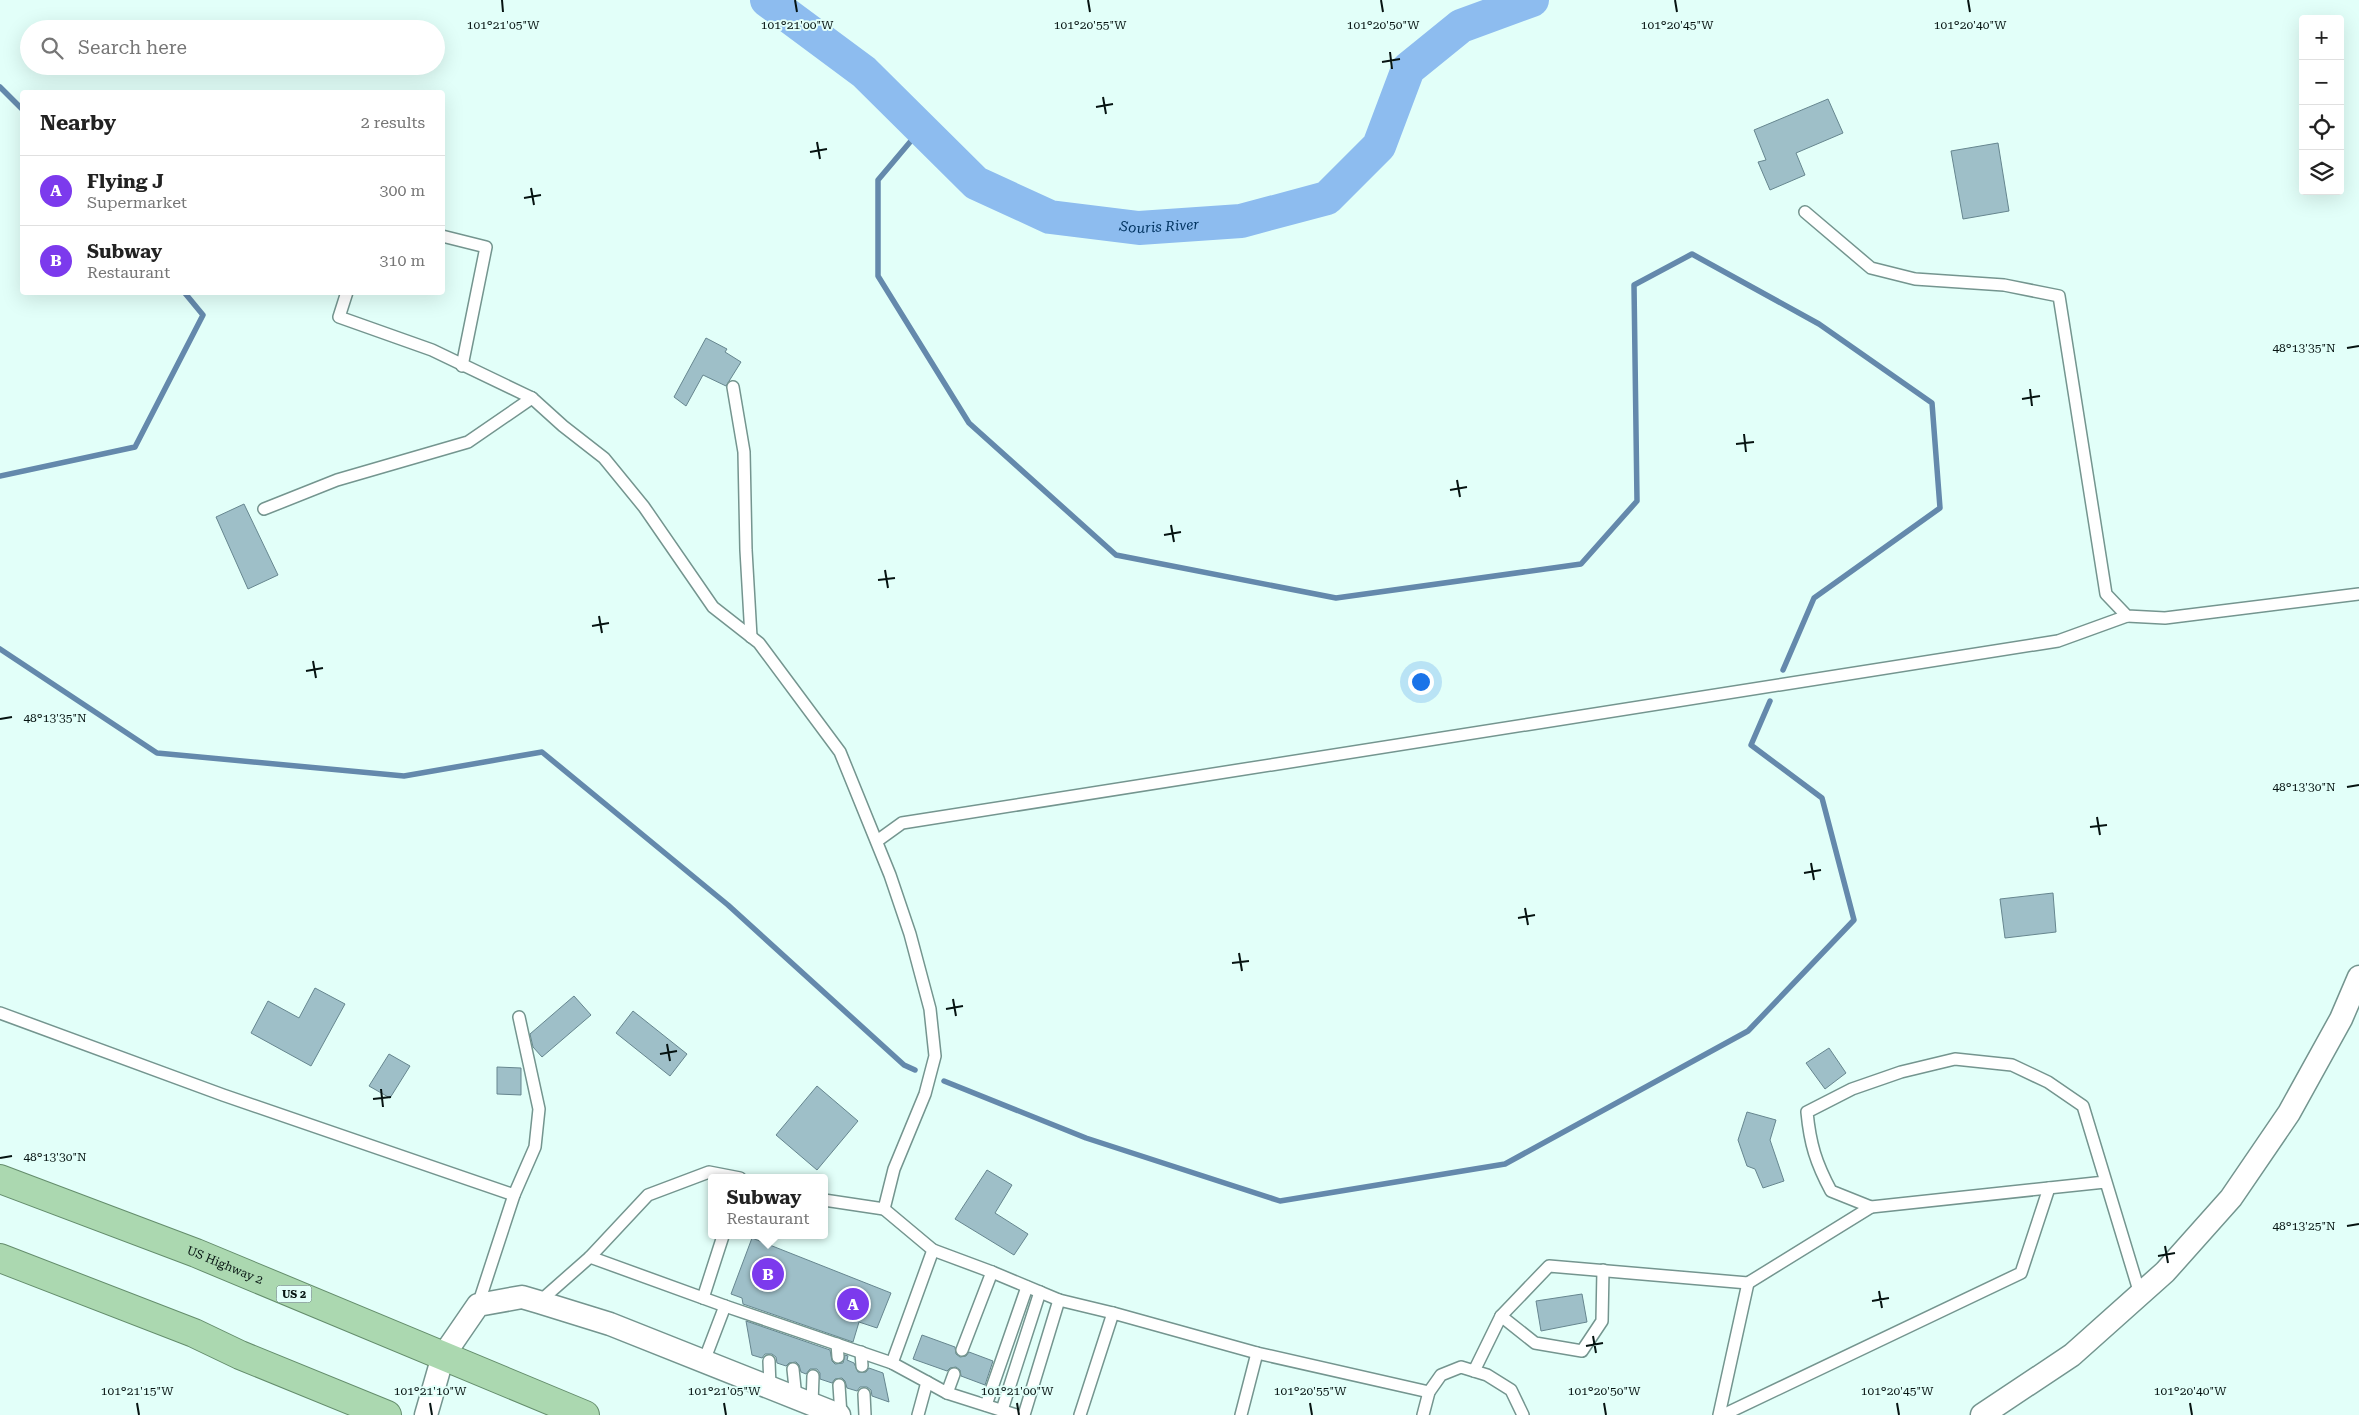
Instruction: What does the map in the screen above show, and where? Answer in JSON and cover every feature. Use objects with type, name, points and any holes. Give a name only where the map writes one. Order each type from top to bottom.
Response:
[{"type":"highway","name":"US Highway 2","points":[[0,1179],[196,1253],[586,1415]]},
{"type":"highway","points":[[0,1258],[194,1333],[240,1356],[387,1415]]},
{"type":"street","points":[[1982,1415],[2072,1355],[2165,1272],[2232,1198],[2289,1114],[2341,1019],[2359,977]]},
{"type":"street","points":[[426,1415],[443,1356],[478,1305],[522,1297],[610,1324],[840,1415]]},
{"type":"lane","points":[[1805,212],[1872,268],[1915,279],[2004,285],[2059,296],[2106,594],[2127,616]]},
{"type":"lane","points":[[445,237],[486,247],[462,366]]},
{"type":"lane","points":[[346,295],[339,317],[432,350],[532,398],[563,426],[604,458],[644,506],[713,606],[759,643],[840,752],[876,841],[910,934],[928,999],[935,1056],[925,1094],[894,1170],[884,1209]]},
{"type":"lane","points":[[733,388],[744,452],[746,550],[751,637]]},
{"type":"lane","points":[[264,509],[336,480],[468,442],[532,398]]},
{"type":"lane","points":[[876,841],[902,823],[2058,641],[2127,616],[2165,618],[2359,594]]},
{"type":"lane","points":[[0,1013],[223,1095],[514,1195]]},
{"type":"lane","points":[[478,1305],[514,1195],[535,1147],[539,1109],[519,1017]]},
{"type":"lane","points":[[1871,1207],[1831,1191],[1816,1162],[1809,1138],[1808,1112],[1852,1088],[1901,1072],[1955,1059],[2012,1065],[2048,1082],[2083,1106],[2140,1294]]},
{"type":"lane","points":[[539,1302],[590,1257],[648,1195],[709,1172],[719,1174]]},
{"type":"lane","points":[[1474,1370],[1501,1316],[1548,1266],[1748,1283],[1871,1207],[2105,1182]]},
{"type":"lane","points":[[1721,1415],[2021,1273],[2049,1188]]},
{"type":"lane","points":[[828,1201],[884,1209],[933,1250],[1059,1300],[1257,1353],[1429,1392]]},
{"type":"lane","points":[[703,1298],[722,1239]]},
{"type":"lane","points":[[892,1363],[933,1250]]},
{"type":"lane","points":[[590,1257],[725,1306],[769,1326],[812,1341],[837,1344],[892,1363],[947,1393],[1016,1415]]},
{"type":"lane","points":[[1501,1316],[1535,1343],[1582,1351],[1602,1321],[1602,1270]]},
{"type":"lane","points":[[962,1350],[992,1272]]},
{"type":"lane","points":[[1721,1415],[1748,1283]]},
{"type":"lane","points":[[986,1405],[1026,1287]]},
{"type":"lane","points":[[1002,1410],[1040,1292]]},
{"type":"lane","points":[[1024,1415],[1059,1300]]},
{"type":"lane","points":[[704,1361],[725,1306]]},
{"type":"lane","points":[[1080,1415],[1113,1313]]},
{"type":"lane","points":[[837,1344],[838,1357]]},
{"type":"lane","points":[[861,1352],[862,1366]]},
{"type":"lane","points":[[1241,1415],[1257,1353]]},
{"type":"lane","points":[[769,1360],[770,1387]]},
{"type":"lane","points":[[1423,1415],[1429,1392],[1441,1374],[1461,1367],[1487,1374],[1511,1390],[1523,1415]]},
{"type":"lane","points":[[793,1369],[804,1401]]},
{"type":"lane","points":[[947,1393],[954,1374]]},
{"type":"lane","points":[[804,1401],[813,1376]]},
{"type":"lane","points":[[918,1415],[927,1382]]},
{"type":"lane","points":[[839,1385],[840,1415]]},
{"type":"lane","points":[[864,1394],[865,1415]]},
{"type":"building","points":[[1828,99],[1843,133],[1796,153],[1805,175],[1770,190],[1758,162],[1766,160],[1754,130]]},
{"type":"building","points":[[1998,143],[2009,211],[1963,219],[1951,151]]},
{"type":"building","points":[[706,338],[727,349],[725,352],[741,362],[726,386],[703,375],[686,406],[674,397]]},
{"type":"building","points":[[244,504],[278,575],[248,589],[216,517]]},
{"type":"building","points":[[2053,893],[2056,932],[2005,938],[2000,899]]},
{"type":"building","points":[[315,988],[345,1004],[311,1066],[251,1033],[268,1001],[299,1018]]},
{"type":"building","points":[[574,996],[591,1015],[542,1057],[533,1047],[530,1034]]},
{"type":"building","points":[[633,1011],[687,1054],[670,1076],[616,1033]]},
{"type":"building","points":[[1829,1048],[1846,1073],[1825,1089],[1806,1063]]},
{"type":"building","points":[[389,1054],[410,1066],[390,1098],[369,1086]]},
{"type":"building","points":[[497,1067],[521,1068],[521,1095],[497,1094]]},
{"type":"building","points":[[817,1086],[858,1121],[817,1170],[776,1135]]},
{"type":"building","points":[[1747,1112],[1776,1120],[1770,1140],[1784,1181],[1763,1188],[1755,1169],[1747,1166],[1738,1140]]},
{"type":"building","points":[[987,1170],[1012,1185],[995,1213],[1028,1234],[1014,1255],[955,1219]]},
{"type":"building","points":[[752,1239],[891,1293],[877,1328],[859,1322],[853,1342],[743,1304],[742,1298],[731,1294]]},
{"type":"building","points":[[1582,1294],[1587,1322],[1541,1331],[1536,1301]]},
{"type":"building","points":[[746,1321],[830,1350],[832,1361],[835,1364],[843,1363],[845,1355],[848,1356],[847,1360],[854,1363],[858,1372],[866,1372],[869,1368],[883,1373],[889,1402],[872,1396],[871,1390],[867,1387],[860,1387],[857,1391],[847,1388],[842,1378],[835,1379],[832,1383],[820,1379],[820,1373],[817,1369],[810,1369],[806,1374],[801,1372],[796,1362],[789,1363],[786,1366],[777,1363],[776,1357],[772,1354],[765,1354],[762,1358],[752,1355]]},
{"type":"building","points":[[922,1335],[955,1347],[956,1354],[960,1357],[966,1356],[969,1352],[993,1361],[985,1385],[961,1376],[960,1370],[956,1367],[950,1368],[947,1371],[913,1359]]},
{"type":"waterway","name":"Souris River","points":[[767,0],[864,72],[976,183],[1050,217],[1139,228],[1241,221],[1327,198],[1379,146],[1408,69],[1461,26],[1532,0]]},
{"type":"waterway","points":[[0,87],[20,107]]},
{"type":"waterway","points":[[921,129],[878,180],[878,276],[969,423],[1116,555],[1336,598],[1581,564],[1637,501],[1634,285],[1692,254],[1819,324],[1932,403],[1940,508],[1814,598],[1783,670]]},
{"type":"waterway","points":[[0,476],[135,447],[203,315],[186,295]]},
{"type":"waterway","points":[[0,649],[157,753],[404,776],[542,752],[728,905],[904,1065],[915,1070]]},
{"type":"waterway","points":[[944,1081],[1086,1138],[1280,1201],[1505,1164],[1748,1031],[1854,920],[1822,798],[1751,745],[1770,701]]},
{"type":"place","name":"Subway","points":[[768,1274]]},
{"type":"place","name":"Flying J","points":[[853,1304]]}]
